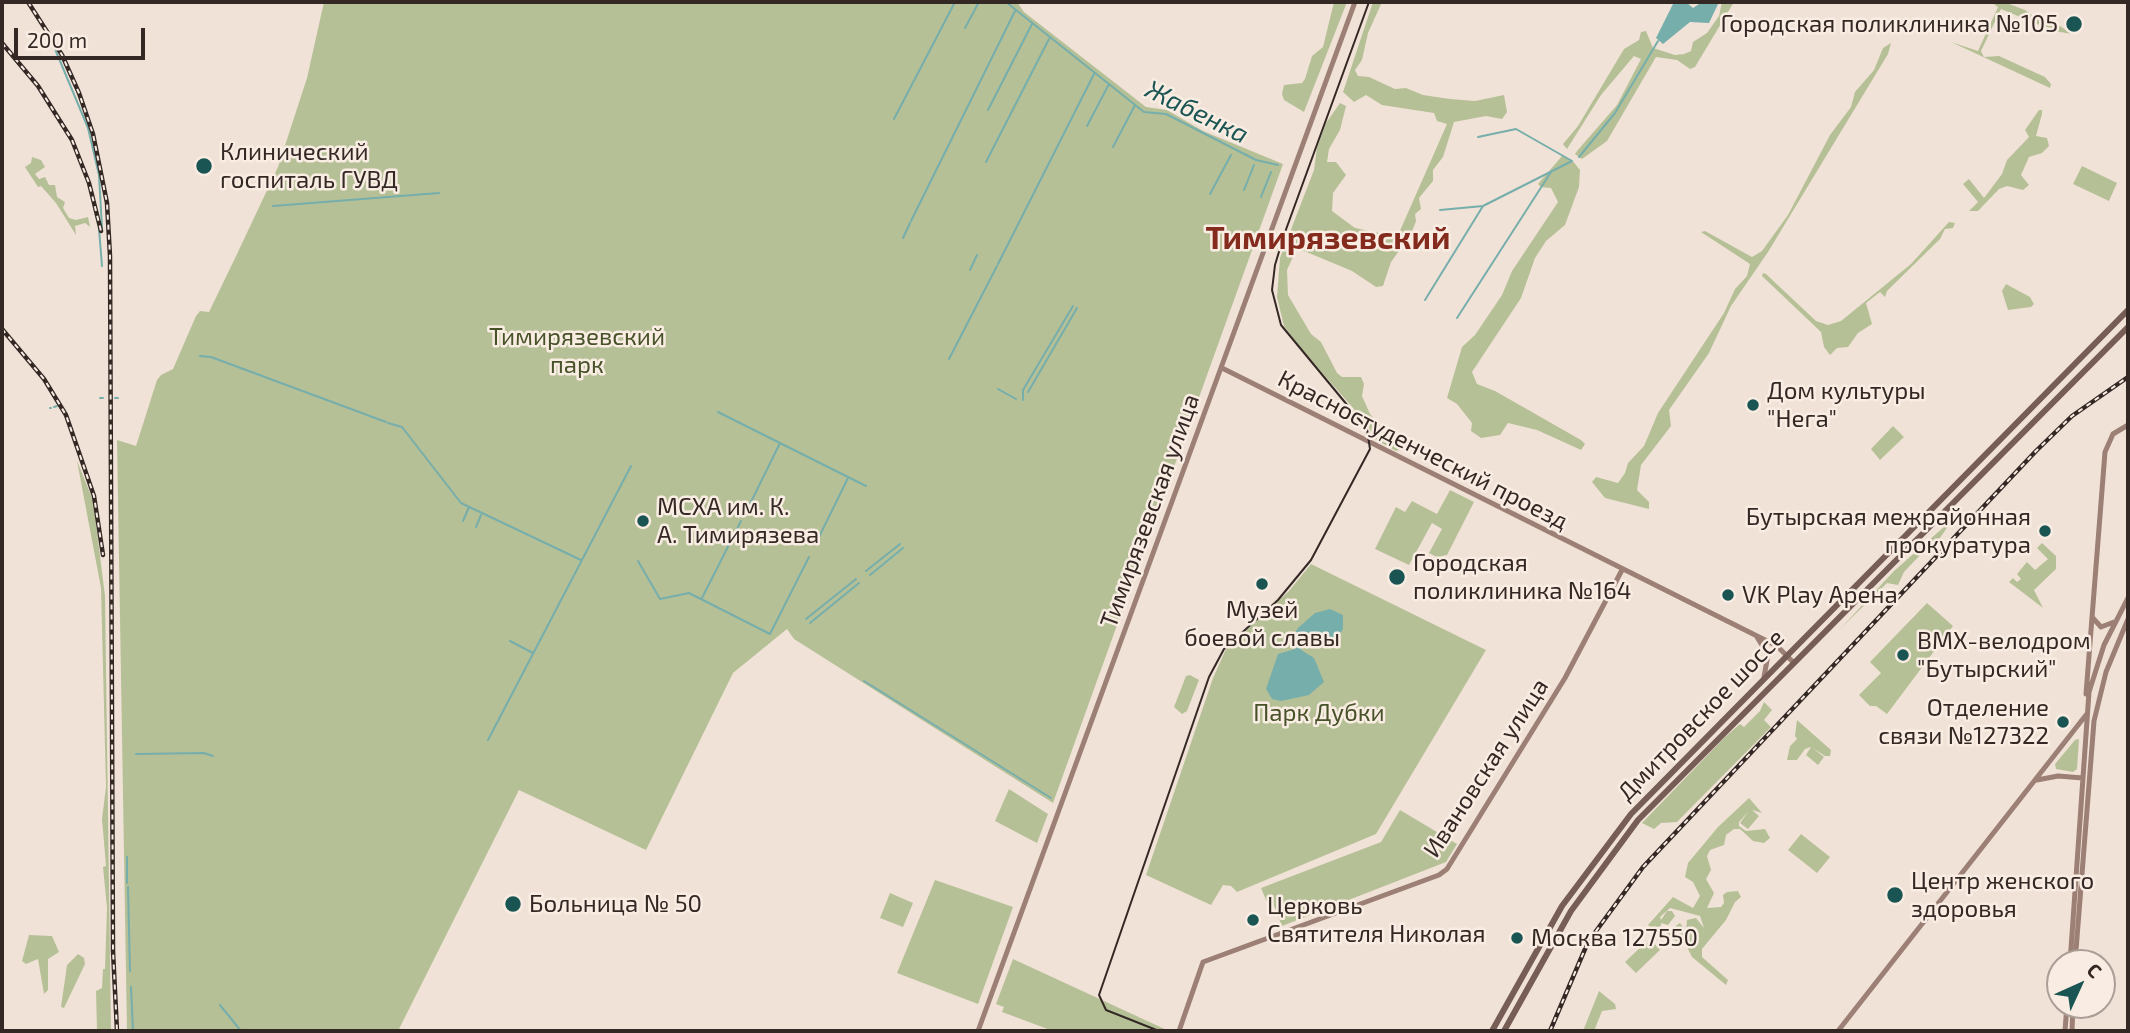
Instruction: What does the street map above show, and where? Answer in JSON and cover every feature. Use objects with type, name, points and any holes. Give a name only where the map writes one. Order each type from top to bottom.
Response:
[{"type":"main road","name":"Дмитровское шоссе","points":[[1492,1031],[1547,930],[1605,845],[1672,769],[2128,310]]},
{"type":"main road","name":"Дмитровское шоссе","points":[[1504,1031],[1550,944],[1608,857],[1656,801],[2128,327]]},
{"type":"street","name":"Тимирязевская улица","points":[[978,1031],[1354,2]]},
{"type":"street","name":"Красностуденческий проезд","points":[[1222,368],[1777,646],[1793,662]]},
{"type":"street","points":[[2087,708],[2091,614],[2105,452],[2113,434],[2128,425]]},
{"type":"street","name":"Ивановская улица","points":[[1179,1031],[1203,962],[1438,875],[1447,869],[1560,687],[1622,570]]},
{"type":"street","points":[[2073,949],[2087,708],[2095,669],[2128,598]]},
{"type":"street","points":[[2091,614],[2101,627],[2109,627],[2117,620]]},
{"type":"street","points":[[2073,949],[2094,729],[2106,672],[2128,619]]},
{"type":"street","points":[[1755,635],[1768,655],[1764,677]]},
{"type":"street","points":[[1838,1031],[2086,715]]},
{"type":"street","points":[[2075,731],[2094,729]]},
{"type":"street","points":[[2051,762],[2051,771],[2058,776]]},
{"type":"street","points":[[2034,783],[2046,777],[2058,776],[2089,779]]},
{"type":"green space","name":"Тимирязевский парк","points":[[324,2],[1017,2],[1024,12],[1146,107],[1167,110],[1203,131],[1283,164],[1053,803],[794,639],[787,629],[733,673],[646,850],[519,790],[398,1031],[127,1031],[117,440],[136,446],[157,380],[173,369],[196,316],[200,311],[209,312],[237,254],[278,167],[307,78]]},
{"type":"green space","points":[[1334,2],[1347,2],[1304,112],[1284,100],[1284,85],[1302,83],[1305,79],[1312,56],[1323,47]]},
{"type":"green space","points":[[1373,2],[1382,2],[1368,33],[1362,60],[1355,70],[1358,76],[1369,77],[1395,89],[1406,88],[1423,95],[1450,99],[1475,101],[1504,95],[1507,112],[1502,119],[1486,116],[1454,122],[1443,157],[1433,170],[1433,181],[1419,198],[1421,209],[1415,214],[1416,221],[1411,234],[1405,240],[1399,233],[1447,124],[1437,121],[1434,113],[1382,105],[1366,95],[1354,102],[1343,92]]},
{"type":"green space","points":[[1722,2],[1734,2],[1695,67],[1690,69],[1677,60],[1656,57],[1607,141],[1582,159],[1575,154],[1617,105],[1641,59],[1634,56],[1601,95],[1567,149],[1563,144],[1578,126],[1624,49],[1639,40],[1641,32],[1646,31],[1653,48],[1675,55],[1684,54],[1691,51],[1693,42],[1707,33],[1719,16]]},
{"type":"green space","points":[[1991,2],[2004,2],[2025,10],[2040,21],[2051,20],[2072,34],[2054,31],[2001,9],[1981,51],[1984,57],[1999,56],[2045,77],[2051,84],[2050,88],[1951,42],[1978,51],[1998,7]]},
{"type":"green space","points":[[1891,43],[1888,54],[1768,252],[1731,306],[1709,353],[1669,410],[1671,426],[1641,465],[1637,490],[1649,502],[1649,509],[1605,498],[1592,482],[1596,477],[1618,483],[1628,463],[1644,446],[1658,413],[1724,313],[1735,289],[1747,276],[1750,264],[1701,232],[1705,231],[1752,257],[1762,251],[1788,215],[1830,135],[1851,107],[1855,92],[1874,70],[1883,48]]},
{"type":"green space","points":[[1340,103],[1346,106],[1340,130],[1329,149],[1327,162],[1336,162],[1346,175],[1333,193],[1332,211],[1355,228],[1394,236],[1404,244],[1391,262],[1383,286],[1376,287],[1352,271],[1297,248],[1287,270],[1288,295],[1311,334],[1321,342],[1337,373],[1342,377],[1361,377],[1364,384],[1362,396],[1370,414],[1388,435],[1404,443],[1403,448],[1396,451],[1375,439],[1367,424],[1297,344],[1284,326],[1277,297],[1280,258],[1314,170],[1317,148],[1326,123]]},
{"type":"green space","points":[[2039,110],[2042,110],[2042,114],[2036,136],[2047,138],[2049,146],[2042,153],[2029,157],[2021,175],[2029,185],[2023,190],[2007,186],[1999,189],[1978,211],[1969,211],[1978,202],[1963,184],[1969,179],[1984,198],[2002,174],[2007,160],[2029,137],[2025,130]]},
{"type":"green space","points":[[1562,156],[1572,160],[1580,170],[1579,187],[1565,225],[1546,241],[1535,258],[1521,298],[1472,372],[1477,384],[1495,391],[1581,440],[1585,444],[1581,450],[1537,430],[1508,423],[1500,435],[1481,438],[1471,431],[1472,423],[1457,404],[1447,398],[1462,347],[1475,335],[1502,295],[1512,271],[1558,202],[1551,188],[1538,184]]},
{"type":"green space","points":[[32,157],[41,160],[45,167],[35,174],[39,179],[45,177],[49,185],[55,185],[57,197],[65,202],[63,208],[69,218],[76,220],[88,217],[90,227],[85,223],[75,226],[76,235],[56,203],[41,186],[38,187],[25,167],[31,163]]},
{"type":"green space","points":[[2082,166],[2117,183],[2109,201],[2073,184]]},
{"type":"green space","points":[[1949,222],[1955,223],[1953,228],[1945,229],[1940,239],[1887,291],[1885,297],[1880,292],[1866,303],[1872,324],[1858,333],[1848,347],[1837,348],[1830,355],[1824,347],[1821,332],[1762,276],[1763,273],[1766,274],[1816,321],[1828,325],[1841,321],[1911,264]]},
{"type":"green space","points":[[2006,284],[2030,297],[2034,304],[2031,307],[2008,310],[2002,291]]},
{"type":"green space","points":[[1893,426],[1904,437],[1880,460],[1871,449]]},
{"type":"green space","points":[[77,461],[93,500],[105,596],[111,1031],[97,1031],[96,991],[102,988],[105,969],[107,908],[102,819],[106,787],[101,588]]},
{"type":"green space","points":[[1450,490],[1474,502],[1447,555],[1437,557],[1429,553],[1442,529],[1432,523],[1409,565],[1375,549],[1396,507],[1405,512],[1412,501],[1437,514]]},
{"type":"green space","points":[[1953,519],[1933,548],[1923,552],[1904,572],[1898,585],[1887,583],[1840,629],[1894,571]]},
{"type":"green space","points":[[2042,543],[2056,556],[2056,569],[2034,590],[2043,608],[2009,582],[2013,578],[2017,582],[2021,579],[2017,574],[2027,562],[2035,570],[2048,559],[2037,548]]},
{"type":"green space","name":"Парк Дубки","points":[[1311,564],[1486,650],[1376,834],[1237,892],[1231,886],[1223,885],[1211,905],[1146,875],[1213,678],[1226,649],[1289,591]]},
{"type":"green space","name":"BMX-велодром \"Бутырский\"","points":[[1927,603],[1953,626],[1887,714],[1876,706],[1870,706],[1859,695],[1881,673],[1870,662]]},
{"type":"green space","points":[[1190,675],[1199,680],[1187,711],[1182,714],[1174,707],[1186,676]]},
{"type":"green space","points":[[1764,702],[1772,710],[1764,720],[1771,727],[1677,822],[1661,823],[1654,829],[1642,823],[1724,738],[1740,724],[1744,727],[1760,711]]},
{"type":"green space","points":[[1797,720],[1831,750],[1830,756],[1825,756],[1813,748],[1824,757],[1818,765],[1806,755],[1811,747],[1805,749],[1797,760],[1787,760],[1790,746],[1797,739]]},
{"type":"green space","points":[[2079,739],[2077,769],[2073,772],[2056,769],[2055,764],[2075,740]]},
{"type":"green space","points":[[1009,789],[1048,814],[1037,843],[995,821]]},
{"type":"green space","points":[[1749,798],[1762,813],[1752,810],[1759,816],[1748,829],[1740,823],[1748,812],[1739,822],[1739,826],[1746,831],[1765,829],[1770,838],[1764,843],[1753,841],[1740,829],[1734,829],[1726,835],[1724,845],[1710,850],[1707,856],[1711,870],[1706,879],[1714,893],[1707,908],[1721,907],[1724,903],[1723,895],[1727,892],[1738,891],[1741,897],[1702,949],[1702,957],[1728,980],[1726,985],[1692,957],[1686,945],[1669,938],[1665,933],[1680,923],[1686,931],[1687,920],[1696,918],[1704,928],[1700,916],[1670,908],[1660,917],[1661,920],[1667,911],[1672,911],[1675,916],[1668,925],[1661,923],[1661,926],[1652,929],[1648,925],[1673,897],[1693,908],[1700,896],[1693,882],[1685,877],[1688,863],[1718,827]]},
{"type":"green space","points":[[1400,810],[1457,844],[1446,862],[1282,926],[1274,906],[1269,907],[1261,888],[1381,842]]},
{"type":"green space","points":[[1801,834],[1830,857],[1817,873],[1788,850]]},
{"type":"green space","points":[[935,880],[1013,907],[978,1004],[897,973]]},
{"type":"green space","points":[[890,893],[913,903],[903,927],[880,918]]},
{"type":"green space","points":[[29,935],[52,936],[59,952],[48,959],[48,990],[44,994],[38,959],[26,964],[22,961]]},
{"type":"green space","points":[[1653,942],[1660,950],[1636,973],[1625,962],[1644,944]]},
{"type":"green space","points":[[78,954],[84,958],[85,964],[64,1008],[61,1007],[67,965]]},
{"type":"green space","points":[[1013,959],[1169,1031],[1053,1031],[1002,1012],[1004,1007],[996,1004]]},
{"type":"green space","points":[[1599,991],[1615,1004],[1616,1009],[1602,1011],[1594,1031],[1583,1031]]},
{"type":"water","points":[[1674,2],[1686,2],[1693,8],[1702,2],[1719,2],[1709,23],[1690,22],[1663,44],[1656,38]]},
{"type":"water","points":[[1330,609],[1343,615],[1343,629],[1339,636],[1333,643],[1305,643],[1301,650],[1314,658],[1324,682],[1309,695],[1281,701],[1272,699],[1266,689],[1278,654],[1295,649],[1294,635],[1298,628],[1315,613]]},
{"type":"waterway","points":[[894,119],[955,2]]},
{"type":"waterway","points":[[965,28],[979,2]]},
{"type":"waterway","name":"Жабенка","points":[[1006,2],[1144,112],[1166,114],[1256,160],[1278,165]]},
{"type":"waterway","points":[[911,221],[1015,11]]},
{"type":"waterway","points":[[988,110],[1032,24]]},
{"type":"waterway","points":[[986,162],[1049,39]]},
{"type":"waterway","points":[[1579,157],[1615,113],[1658,41]]},
{"type":"waterway","points":[[55,49],[88,128],[99,175],[102,228]]},
{"type":"waterway","points":[[998,264],[1094,74]]},
{"type":"waterway","points":[[1087,126],[1109,84]]},
{"type":"waterway","points":[[1113,147],[1135,105]]},
{"type":"waterway","points":[[1440,210],[1483,206],[1572,161],[1516,129],[1478,137]]},
{"type":"waterway","points":[[1210,194],[1231,155]]},
{"type":"waterway","points":[[1244,190],[1254,165]]},
{"type":"waterway","points":[[1261,197],[1271,172]]},
{"type":"waterway","points":[[1457,318],[1551,172]]},
{"type":"waterway","points":[[273,206],[439,193]]},
{"type":"waterway","points":[[1425,300],[1483,206]]},
{"type":"waterway","points":[[903,238],[910,223]]},
{"type":"waterway","points":[[99,229],[102,266]]},
{"type":"waterway","points":[[970,270],[977,255]]},
{"type":"waterway","points":[[949,359],[997,266]]},
{"type":"waterway","points":[[1023,400],[1023,390],[1073,306]]},
{"type":"waterway","points":[[1028,392],[1077,308]]},
{"type":"waterway","points":[[200,356],[211,357],[386,422]]},
{"type":"waterway","points":[[998,389],[1016,399]]},
{"type":"waterway","points":[[718,412],[866,486]]},
{"type":"waterway","points":[[388,423],[402,427],[461,503],[581,560]]},
{"type":"waterway","points":[[748,508],[780,443]]},
{"type":"waterway","points":[[488,740],[631,466]]},
{"type":"waterway","points":[[816,543],[848,478]]},
{"type":"waterway","points":[[463,521],[469,507]]},
{"type":"waterway","points":[[476,527],[481,515]]},
{"type":"waterway","points":[[702,598],[741,521]]},
{"type":"waterway","points":[[866,571],[900,544]]},
{"type":"waterway","points":[[870,575],[903,548]]},
{"type":"waterway","points":[[638,561],[660,599],[689,593],[770,634],[809,557]]},
{"type":"waterway","points":[[806,619],[856,579]]},
{"type":"waterway","points":[[810,623],[859,583]]},
{"type":"waterway","points":[[510,641],[533,653]]},
{"type":"waterway","points":[[864,681],[1051,798]]},
{"type":"waterway","points":[[136,754],[204,753],[213,756]]},
{"type":"waterway","points":[[127,857],[127,883]]},
{"type":"waterway","points":[[128,887],[130,971]]},
{"type":"waterway","points":[[131,987],[133,1031]]},
{"type":"waterway","points":[[220,1005],[241,1031]]},
{"type":"tram line","points":[[1159,1031],[1106,1010],[1099,995],[1209,677],[1224,649],[1278,600],[1311,560],[1370,449],[1367,429],[1281,325],[1272,290],[1275,265],[1284,235],[1369,2]]},
{"type":"railway","points":[[28,2],[62,55],[79,93],[93,134],[107,203],[110,256],[113,951],[117,1031]]},
{"type":"railway","points":[[2,43],[38,86],[72,140],[89,183],[101,231]]},
{"type":"railway","points":[[2,329],[44,379],[66,415],[94,496],[103,555]]},
{"type":"railway","points":[[1550,1031],[1588,942],[1643,867],[2036,451],[2072,416],[2128,377]]},
{"type":"place","name":"Городская поликлиника №105","points":[[2074,24]]},
{"type":"place","name":"Клинический госпиталь ГУВД","points":[[204,166]]},
{"type":"place","name":"Дом культуры \"Нега\"","points":[[1753,405]]},
{"type":"place","name":"МСХА им. К. А. Тимирязева","points":[[643,521]]},
{"type":"place","name":"Бутырская межрайонная прокуратура","points":[[2045,531]]},
{"type":"place","name":"Городская поликлиника №164","points":[[1397,577]]},
{"type":"place","name":"Музей боевой славы","points":[[1262,584]]},
{"type":"place","name":"VK Play Арена","points":[[1728,595]]},
{"type":"place","name":"BMX-велодром \"Бутырский\"","points":[[1903,655]]},
{"type":"place","name":"Отделение связи №127322","points":[[2063,722]]},
{"type":"place","name":"Центр женского здоровья","points":[[1895,895]]},
{"type":"place","name":"Больница № 50","points":[[513,904]]},
{"type":"place","name":"Церковь Святителя Николая","points":[[1253,920]]},
{"type":"place","name":"Москва 127550","points":[[1517,938]]},
{"type":"district","name":"Тимирязевский","points":[[1328,238]]}]
